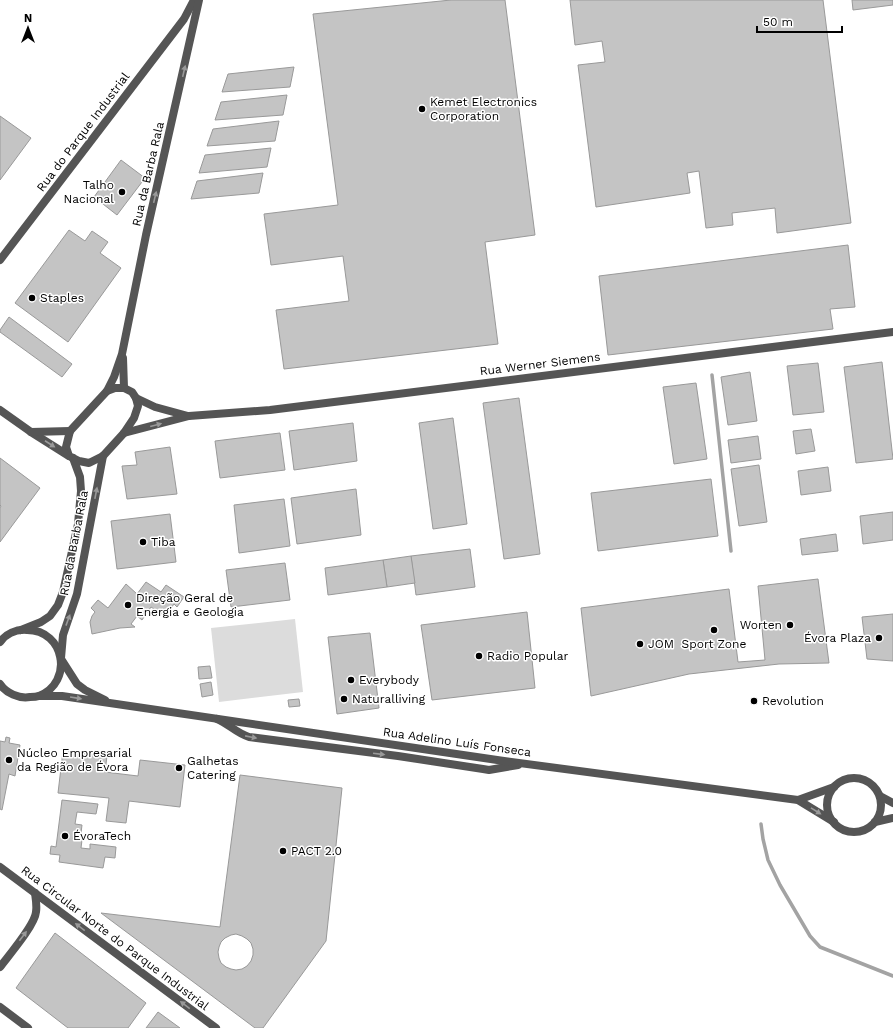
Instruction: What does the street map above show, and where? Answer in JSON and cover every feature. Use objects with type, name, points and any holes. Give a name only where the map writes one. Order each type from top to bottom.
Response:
[{"type":"street","points":[[184,19],[187,0]]},
{"type":"street","points":[[184,19],[194,0]]},
{"type":"street","name":"Rua da Barba Rala","points":[[107,392],[122,354],[146,235],[199,0]]},
{"type":"street","name":"Rua do Parque Industrial","points":[[0,260],[184,19]]},
{"type":"street","name":"Rua Werner Siemens","points":[[124,433],[189,416],[294,407],[893,332]]},
{"type":"street","name":"Rua da Barba Rala","points":[[122,354],[124,388]]},
{"type":"street","points":[[31,432],[70,431],[107,392],[115,388],[124,388]]},
{"type":"street","name":"Rua Werner Siemens","points":[[124,388],[132,392],[136,398],[155,407],[189,416]]},
{"type":"street","points":[[0,410],[31,432],[71,457],[79,461],[89,463],[103,456],[124,433],[134,418],[138,406],[136,398]]},
{"type":"street","name":"Rua da Barba Rala","points":[[0,642],[3,638],[10,634],[41,622],[50,616],[58,605],[63,592],[78,524],[81,491],[80,477],[66,447],[70,431]]},
{"type":"street","name":"Rua da Barba Rala","points":[[38,696],[50,689],[57,680],[60,670],[63,635],[77,594],[103,456]]},
{"type":"street","name":"Rua Adelino Luís Fonseca","points":[[21,630],[33,630],[45,634],[54,643],[60,653],[61,658],[77,684],[85,690],[113,704]]},
{"type":"street","name":"Rua Adelino Luís Fonseca","points":[[1,686],[15,696],[27,698],[38,696],[62,696],[528,764],[798,800],[834,822]]},
{"type":"street","points":[[217,719],[238,733],[250,737],[489,770],[528,764]]},
{"type":"street","points":[[875,822],[881,809],[880,796],[875,787],[860,778],[852,778],[841,781],[834,787],[828,799],[828,808],[829,814],[840,828],[856,832],[865,829],[875,822],[893,818]]},
{"type":"street","name":"Rua Adelino Luís Fonseca","points":[[798,800],[834,787]]},
{"type":"street","points":[[880,796],[893,802]]},
{"type":"street","name":"Rua Circular Norte do Parque Industrial","points":[[0,867],[216,1028]]},
{"type":"street","points":[[0,967],[32,924],[36,914],[37,904],[35,893]]},
{"type":"street","points":[[0,1007],[28,1028]]},
{"type":"shaded area","points":[[295,619],[303,692],[219,702],[211,628]]},
{"type":"building","name":"Kemet Electronics Corporation","points":[[451,0],[505,0],[535,235],[485,242],[498,344],[284,369],[276,310],[349,301],[343,256],[271,265],[264,214],[338,205],[313,14]]},
{"type":"building","points":[[570,0],[823,0],[851,223],[777,233],[775,208],[732,213],[733,225],[706,228],[699,171],[687,173],[690,193],[596,207],[578,65],[605,62],[602,41],[575,45]]},
{"type":"building","points":[[852,0],[893,0],[893,5],[853,10]]},
{"type":"building","points":[[294,67],[290,87],[222,92],[228,74]]},
{"type":"building","points":[[287,95],[283,115],[215,120],[221,102]]},
{"type":"building","points":[[0,116],[31,138],[0,180]]},
{"type":"building","points":[[279,121],[275,141],[207,146],[213,129]]},
{"type":"building","points":[[271,148],[267,167],[199,173],[205,155]]},
{"type":"building","points":[[121,160],[145,178],[117,215],[94,197]]},
{"type":"building","points":[[263,173],[259,193],[191,199],[197,181]]},
{"type":"building","points":[[69,230],[85,241],[92,231],[108,242],[100,253],[121,268],[68,342],[15,303]]},
{"type":"building","points":[[848,245],[855,307],[830,309],[833,329],[608,355],[599,276]]},
{"type":"building","points":[[9,317],[72,364],[62,377],[0,332]]},
{"type":"building","points":[[882,362],[893,459],[856,463],[844,367]]},
{"type":"building","points":[[818,363],[824,412],[793,415],[787,366]]},
{"type":"building","points":[[750,372],[757,421],[728,425],[721,377]]},
{"type":"building","points":[[696,383],[707,459],[674,464],[663,387]]},
{"type":"building","points":[[519,398],[540,554],[504,559],[483,403]]},
{"type":"building","points":[[453,418],[467,524],[433,529],[419,423]]},
{"type":"building","points":[[353,423],[357,461],[294,470],[289,431]]},
{"type":"building","points":[[811,429],[815,451],[796,454],[793,431]]},
{"type":"building","points":[[280,433],[285,470],[220,478],[215,441]]},
{"type":"building","points":[[758,436],[761,459],[731,463],[728,440]]},
{"type":"building","points":[[170,447],[177,494],[127,499],[122,466],[137,465],[135,452]]},
{"type":"building","points":[[0,458],[40,488],[0,542],[1,506]]},
{"type":"building","points":[[759,465],[767,522],[739,526],[731,469]]},
{"type":"building","points":[[828,467],[831,491],[801,495],[798,471]]},
{"type":"building","points":[[711,479],[718,536],[598,551],[591,493]]},
{"type":"building","points":[[356,489],[361,535],[297,544],[291,498]]},
{"type":"building","points":[[284,499],[290,546],[239,553],[234,505]]},
{"type":"building","points":[[893,512],[893,540],[863,544],[860,516]]},
{"type":"building","points":[[170,514],[176,562],[117,569],[111,521]]},
{"type":"building","points":[[836,534],[838,551],[802,555],[800,539]]},
{"type":"building","points":[[470,549],[475,587],[416,595],[411,556]]},
{"type":"building","points":[[411,556],[415,583],[387,587],[383,560]]},
{"type":"building","points":[[383,560],[387,587],[328,595],[325,568]]},
{"type":"building","points":[[285,563],[290,600],[231,607],[226,570]]},
{"type":"building","points":[[818,579],[829,663],[779,664],[689,674],[591,696],[581,608],[729,589],[738,662],[765,660],[758,586]]},
{"type":"building","points":[[146,582],[161,592],[166,585],[184,597],[177,607],[174,604],[165,616],[151,607],[142,620],[137,616],[131,624],[135,627],[120,628],[92,634],[90,622],[95,612],[91,608],[98,600],[108,608],[126,584],[137,594]]},
{"type":"building","name":"Radio Popular","points":[[527,612],[535,688],[432,700],[421,625]]},
{"type":"building","name":"Évora Plaza","points":[[893,614],[893,661],[867,659],[862,617]]},
{"type":"building","points":[[370,633],[379,708],[337,714],[328,637]]},
{"type":"building","points":[[210,666],[212,678],[199,679],[198,667]]},
{"type":"building","points":[[211,682],[213,695],[202,697],[200,684]]},
{"type":"building","points":[[299,699],[300,706],[289,707],[288,700]]},
{"type":"building","name":"Núcleo Empresarial da Região de Évora","points":[[6,737],[10,738],[9,743],[20,745],[15,776],[9,774],[2,810],[0,809],[0,741],[5,742]]},
{"type":"building","points":[[63,751],[107,756],[105,772],[138,776],[140,760],[185,765],[180,807],[129,801],[126,823],[106,821],[109,798],[58,793]]},
{"type":"building","name":"PACT 2.0","points":[[240,775],[342,788],[326,941],[263,1028],[255,1028],[101,913],[220,927]],"holes":[[[236,934],[242,936],[251,943],[253,949],[251,961],[242,969],[236,970],[226,967],[221,963],[219,958],[218,952],[221,942],[231,935]]]},
{"type":"building","name":"ÉvoraTech","points":[[62,800],[98,804],[96,814],[77,812],[75,824],[82,825],[81,833],[74,832],[73,839],[82,840],[81,848],[90,849],[90,844],[116,847],[115,858],[105,857],[103,868],[59,862],[60,855],[50,854],[51,846],[56,847]]},
{"type":"building","points":[[55,933],[146,1003],[128,1028],[68,1028],[16,988]]},
{"type":"building","points":[[158,1012],[180,1028],[146,1028]]},
{"type":"waterway","points":[[712,375],[731,551]]},
{"type":"waterway","points":[[761,824],[768,860],[780,885],[810,936],[820,947],[893,976]]},
{"type":"place","name":"Kemet Electronics Corporation","points":[[422,109]]},
{"type":"place","name":"Talho Nacional","points":[[122,192]]},
{"type":"place","name":"Staples","points":[[32,298]]},
{"type":"place","name":"Tiba","points":[[143,542]]},
{"type":"place","name":"Direção Geral de Energia e Geologia","points":[[128,605]]},
{"type":"place","name":"Worten","points":[[790,625]]},
{"type":"place","name":"Sport Zone","points":[[714,630]]},
{"type":"place","name":"Évora Plaza","points":[[879,638]]},
{"type":"place","name":"JOM","points":[[640,644]]},
{"type":"place","name":"Radio Popular","points":[[479,656]]},
{"type":"place","name":"Everybody","points":[[351,680]]},
{"type":"place","name":"Naturalliving","points":[[344,699]]},
{"type":"place","name":"Revolution","points":[[754,701]]},
{"type":"place","name":"Núcleo Empresarial da Região de Évora","points":[[9,760]]},
{"type":"place","name":"Galhetas Catering","points":[[179,768]]},
{"type":"place","name":"ÉvoraTech","points":[[65,836]]},
{"type":"place","name":"PACT 2.0","points":[[283,851]]}]
